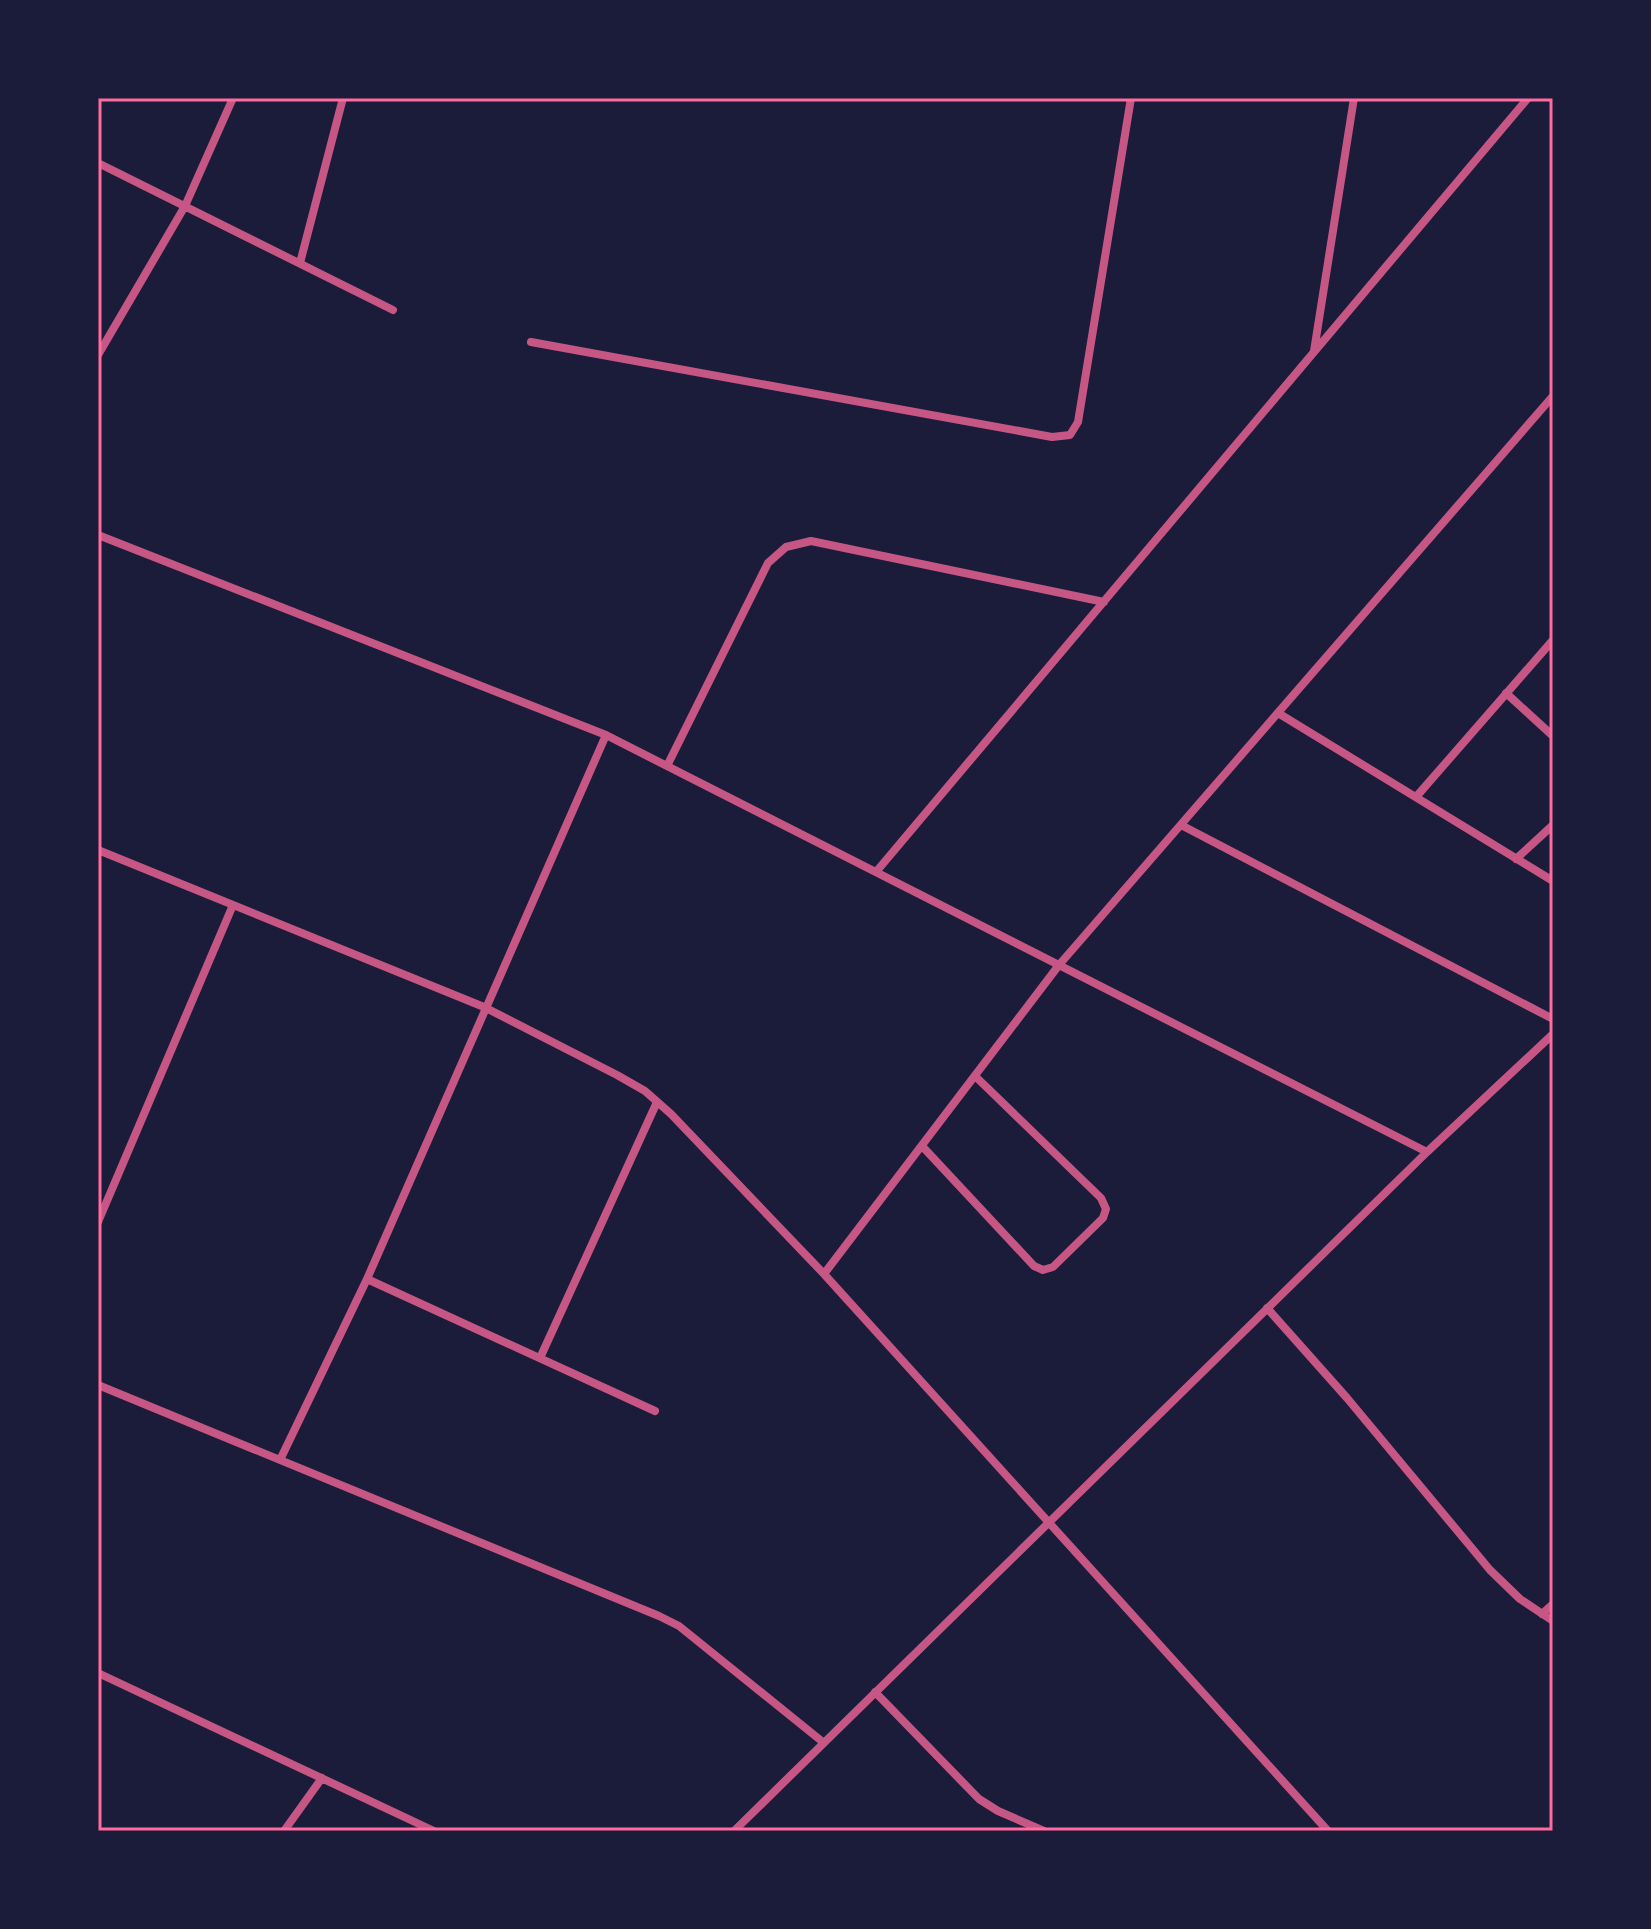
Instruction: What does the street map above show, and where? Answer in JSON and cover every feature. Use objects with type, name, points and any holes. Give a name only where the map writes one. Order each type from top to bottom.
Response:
[{"type":"street","points":[[98,355],[185,206],[233,98]]},
{"type":"street","points":[[300,263],[343,98]]},
{"type":"street","points":[[531,342],[1052,437],[1070,435],[1078,422],[1131,98]]},
{"type":"street","points":[[1314,352],[1354,98]]},
{"type":"street","points":[[876,872],[1528,98]]},
{"type":"street","points":[[98,163],[393,310]]},
{"type":"street","points":[[824,1274],[1059,965],[1553,396]]},
{"type":"street","points":[[98,535],[606,735],[1427,1152]]},
{"type":"street","points":[[667,766],[768,563],[786,547],[811,541],[1104,602]]},
{"type":"street","points":[[1416,797],[1553,640]]},
{"type":"street","points":[[1506,693],[1553,736]]},
{"type":"street","points":[[1278,713],[1553,881]]},
{"type":"street","points":[[280,1460],[367,1279],[606,735]]},
{"type":"street","points":[[1181,825],[1553,1019]]},
{"type":"street","points":[[1516,859],[1553,825]]},
{"type":"street","points":[[98,850],[484,1007],[645,1091],[824,1274],[1328,1831]]},
{"type":"street","points":[[98,1222],[233,905]]},
{"type":"street","points":[[734,1831],[1427,1152],[1553,1034]]},
{"type":"street","points":[[922,1146],[1034,1266],[1043,1270],[1053,1267],[1103,1218],[1106,1209],[1101,1198],[975,1076]]},
{"type":"street","points":[[540,1358],[657,1102]]},
{"type":"street","points":[[367,1279],[655,1411]]},
{"type":"street","points":[[1267,1308],[1347,1398],[1490,1570],[1520,1599],[1553,1621]]},
{"type":"street","points":[[98,1385],[669,1621],[824,1743]]},
{"type":"street","points":[[1542,1614],[1553,1604]]},
{"type":"street","points":[[98,1673],[434,1831]]},
{"type":"street","points":[[875,1692],[979,1799],[1044,1831]]},
{"type":"street","points":[[284,1831],[322,1778]]}]
